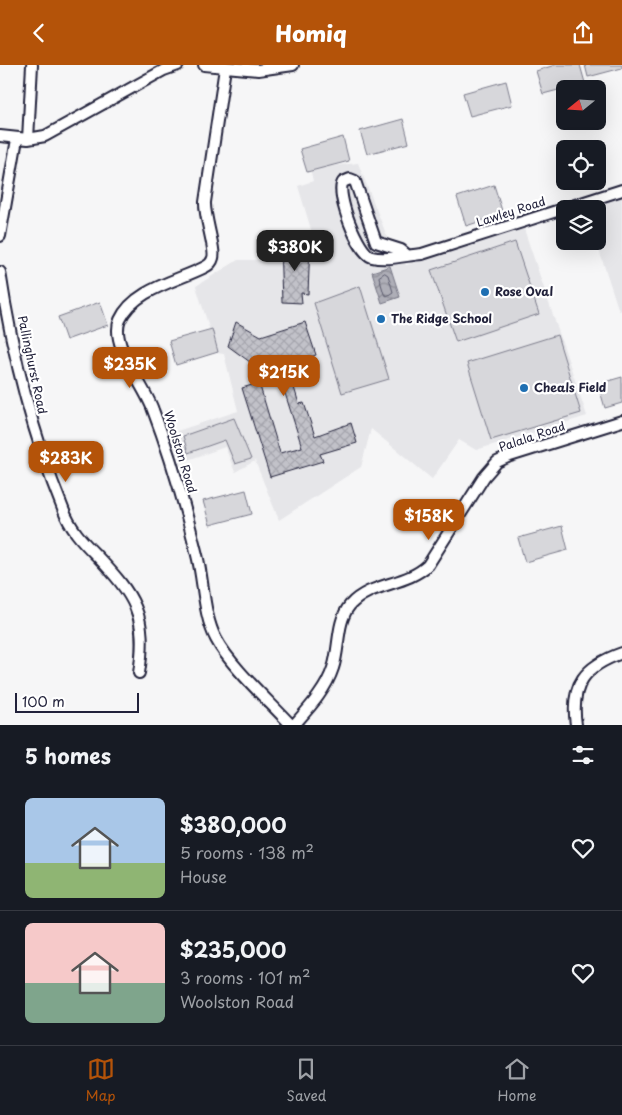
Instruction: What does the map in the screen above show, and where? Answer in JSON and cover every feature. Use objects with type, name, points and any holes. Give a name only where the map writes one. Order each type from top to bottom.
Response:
[{"type":"street","points":[[28,139],[32,65]]},
{"type":"street","points":[[0,137],[28,139],[55,131],[164,70],[178,65]]},
{"type":"street","points":[[204,65],[225,68],[274,69],[293,65]]},
{"type":"street","name":"Woolston Road","points":[[225,68],[205,202],[206,221],[214,251],[213,259],[205,267],[139,298],[120,320],[118,334],[124,353],[150,400],[174,471],[197,555],[214,635],[234,663],[292,725]]},
{"type":"street","points":[[0,236],[17,139]]},
{"type":"street","name":"Lawley Road","points":[[407,255],[401,249],[376,243],[355,181],[350,179],[343,182],[340,187],[341,194],[353,232],[363,251],[374,257],[407,255],[422,253],[622,190]]},
{"type":"street","name":"Pallinghurst Road","points":[[0,272],[22,389],[32,424],[69,525],[117,578],[133,601],[139,617],[144,644],[139,673]]},
{"type":"street","name":"Palala Road","points":[[292,725],[330,678],[338,651],[342,619],[349,607],[367,592],[414,575],[428,565],[491,467],[510,456],[622,421]]},
{"type":"street","points":[[576,725],[576,694],[584,675],[602,660],[622,653]]},
{"type":"shaded area","points":[[555,65],[580,65],[584,80],[556,80],[556,91],[543,94],[536,71]]},
{"type":"shaded area","points":[[585,65],[622,65],[622,68],[588,77]]},
{"type":"shaded area","points":[[506,81],[512,105],[470,116],[463,93]]},
{"type":"shaded area","points":[[403,119],[409,143],[367,154],[360,131]]},
{"type":"shaded area","points":[[343,137],[349,161],[307,172],[300,149]]},
{"type":"shaded area","name":"The Ridge School","points":[[358,163],[388,239],[404,243],[406,265],[524,229],[587,416],[476,450],[459,440],[432,479],[371,429],[361,467],[279,520],[255,461],[235,472],[225,447],[179,463],[171,433],[238,411],[224,354],[217,353],[196,286],[238,260],[280,260],[278,236],[313,236],[298,186],[313,181],[310,168]]},
{"type":"shaded area","points":[[494,185],[503,214],[466,226],[457,197]]},
{"type":"shaded area","points":[[622,197],[622,310],[619,311],[599,250],[606,250],[606,203]]},
{"type":"shaded area","name":"Rose Oval","points":[[515,242],[539,314],[456,342],[431,270]]},
{"type":"shaded area","points":[[360,286],[389,379],[342,393],[314,303]]},
{"type":"shaded area","points":[[100,302],[108,325],[66,340],[58,317]]},
{"type":"shaded area","points":[[212,329],[218,352],[176,365],[169,341]]},
{"type":"shaded area","name":"Cheals Field","points":[[557,335],[581,413],[491,440],[467,363]]},
{"type":"shaded area","points":[[622,377],[622,403],[605,408],[598,384]]},
{"type":"shaded area","points":[[234,418],[251,459],[235,464],[225,440],[188,453],[183,436]]},
{"type":"shaded area","points":[[246,490],[252,514],[210,525],[203,501]]},
{"type":"shaded area","points":[[562,526],[568,550],[525,562],[518,538]]},
{"type":"water","points":[[390,266],[400,297],[382,303],[372,272]]},
{"type":"building","points":[[280,244],[310,244],[308,294],[301,293],[302,303],[282,302]]},
{"type":"building","points":[[236,322],[261,336],[305,322],[316,355],[287,364],[299,404],[304,403],[315,436],[351,423],[357,443],[320,454],[323,461],[270,477],[242,388],[259,383],[280,453],[302,447],[277,368],[254,376],[250,362],[228,346]]},
{"type":"place","name":"Rose Oval","points":[[485,292]]},
{"type":"place","name":"The Ridge School","points":[[381,319]]},
{"type":"place","name":"Cheals Field","points":[[524,388]]}]
